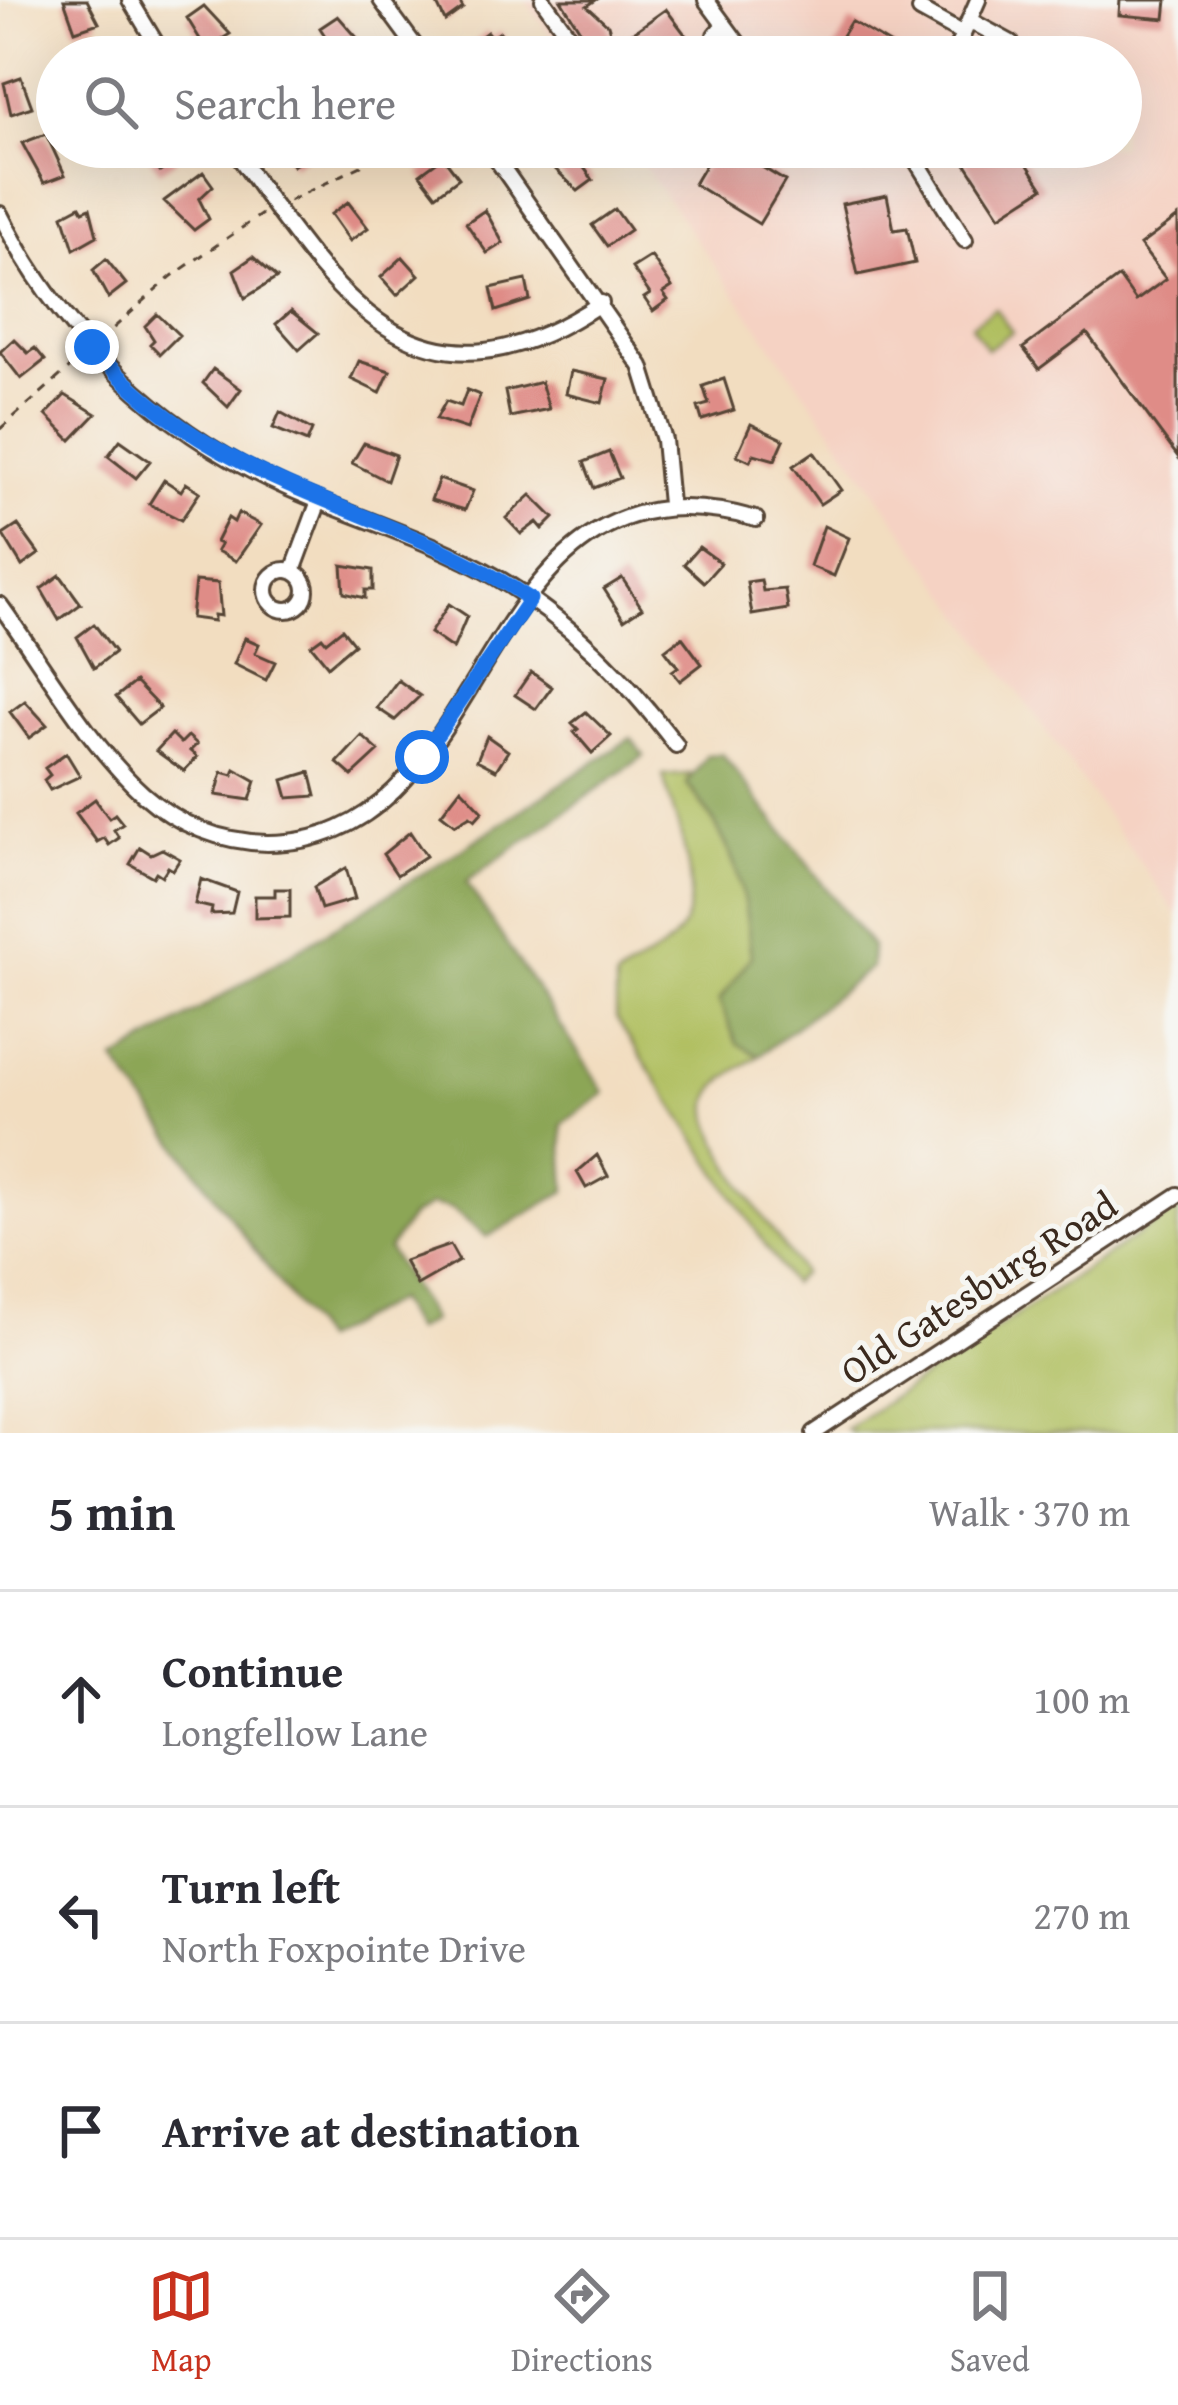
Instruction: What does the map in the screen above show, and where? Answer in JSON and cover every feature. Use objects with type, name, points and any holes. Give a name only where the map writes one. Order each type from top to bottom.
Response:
[{"type":"street","points":[[130,0],[151,36]]},
{"type":"street","points":[[381,0],[408,36]]},
{"type":"street","points":[[543,0],[569,36]]},
{"type":"street","points":[[962,36],[978,0]]},
{"type":"street","points":[[710,2],[732,36]]},
{"type":"street","points":[[920,10],[990,36]]},
{"type":"street","points":[[715,36],[724,25]]},
{"type":"street","points":[[247,168],[333,286],[365,315],[407,338],[455,349],[508,347],[560,329],[601,303]]},
{"type":"street","points":[[503,168],[641,366],[654,401],[670,504]]},
{"type":"street","points":[[921,168],[965,240]]},
{"type":"street","points":[[0,214],[57,306],[131,388],[227,457],[464,560],[530,599],[609,664],[676,745]]},
{"type":"street","points":[[293,571],[320,501]]},
{"type":"street","points":[[0,605],[143,794],[214,836],[274,843],[336,830],[399,787],[562,556],[588,535],[628,514],[670,504],[756,519]]},
{"type":"street","name":"Old Gatesburg Road","points":[[814,1433],[1178,1196]]},
{"type":"path","points":[[282,204],[357,168]]},
{"type":"path","points":[[98,342],[172,276],[267,211]]},
{"type":"path","points":[[0,429],[86,353]]},
{"type":"shaded area","points":[[525,0],[1178,0],[1178,916],[645,168],[1142,168],[1142,36],[551,36]]},
{"type":"green space","points":[[995,308],[1012,332],[987,349],[971,325]]},
{"type":"green space","points":[[631,738],[644,756],[466,882],[605,1093],[562,1124],[566,1191],[487,1237],[452,1209],[431,1205],[411,1217],[388,1249],[432,1320],[414,1331],[396,1300],[321,1340],[115,1061],[450,857]]},
{"type":"green space","points":[[722,754],[872,947],[871,967],[759,1056],[737,1043],[719,1001],[751,957],[741,885],[716,825],[687,784],[707,755]]},
{"type":"green space","points":[[690,774],[687,785],[716,826],[734,865],[748,931],[751,957],[719,1001],[737,1043],[759,1056],[718,1085],[710,1099],[710,1116],[728,1161],[802,1273],[791,1284],[616,1018],[616,979],[672,940],[686,917],[690,898],[686,856],[663,776]]},
{"type":"green space","points":[[1178,1208],[1178,1433],[852,1433],[846,1429]]},
{"type":"building","points":[[64,0],[87,0],[99,23],[75,31]]},
{"type":"building","points":[[435,0],[458,0],[463,8],[445,21]]},
{"type":"building","points":[[561,0],[596,0],[587,6],[608,25],[611,36],[584,36]]},
{"type":"building","points":[[1120,0],[1167,0],[1165,19],[1119,15]]},
{"type":"building","points":[[204,6],[230,34],[198,36],[187,18]]},
{"type":"building","points":[[666,9],[686,36],[628,36]]},
{"type":"building","points":[[338,16],[356,36],[325,36],[320,28]]},
{"type":"building","points":[[851,21],[876,36],[842,36]]},
{"type":"building","points":[[21,77],[32,107],[11,114],[4,83]]},
{"type":"building","points":[[36,138],[36,168],[62,168],[65,175],[44,183],[22,143]]},
{"type":"building","points":[[428,168],[451,168],[459,178],[436,195],[420,174]]},
{"type":"building","points":[[554,168],[584,168],[593,180],[578,191]]},
{"type":"building","points":[[704,168],[764,168],[785,181],[759,224],[694,184]]},
{"type":"building","points":[[969,168],[1030,168],[1043,188],[1000,216]]},
{"type":"building","points":[[203,172],[213,186],[199,199],[209,219],[194,230],[164,201]]},
{"type":"building","points":[[887,195],[894,230],[907,228],[915,263],[858,275],[842,204]]},
{"type":"building","points":[[348,202],[368,228],[350,241],[331,214]]},
{"type":"building","points":[[80,206],[83,211],[90,208],[97,236],[74,249],[63,215]]},
{"type":"building","points":[[615,209],[630,230],[607,246],[592,225]]},
{"type":"building","points":[[485,210],[503,243],[487,253],[466,223]]},
{"type":"building","points":[[1178,217],[1178,457],[1087,333],[1039,369],[1023,348],[1119,277],[1136,301],[1166,279],[1140,245]]},
{"type":"building","points":[[651,256],[672,287],[663,293],[668,300],[653,311],[644,298],[650,294],[632,268]]},
{"type":"building","points":[[253,257],[277,278],[245,298],[234,270]]},
{"type":"building","points":[[403,257],[419,275],[397,295],[381,277]]},
{"type":"building","points":[[106,259],[126,284],[108,298],[93,270]]},
{"type":"building","points":[[526,280],[530,300],[496,311],[491,288]]},
{"type":"building","points":[[291,311],[318,333],[299,350],[276,324]]},
{"type":"building","points":[[157,314],[179,335],[160,354],[150,344],[154,340],[145,326]]},
{"type":"building","points":[[14,339],[28,353],[35,348],[45,360],[21,379],[0,352]]},
{"type":"building","points":[[359,361],[390,371],[380,393],[351,379]]},
{"type":"building","points":[[213,369],[241,389],[228,407],[203,383]]},
{"type":"building","points":[[571,371],[608,379],[602,403],[566,394]]},
{"type":"building","points":[[724,379],[734,410],[702,420],[698,407],[709,404],[703,386]]},
{"type":"building","points":[[541,382],[549,409],[510,417],[505,391]]},
{"type":"building","points":[[467,390],[480,395],[467,429],[436,419],[446,401],[461,406]]},
{"type":"building","points":[[65,395],[96,414],[71,440],[46,415]]},
{"type":"building","points":[[280,412],[312,430],[307,442],[273,428]]},
{"type":"building","points":[[751,424],[784,440],[775,460],[754,454],[750,461],[737,455]]},
{"type":"building","points":[[120,440],[150,461],[136,478],[108,456]]},
{"type":"building","points":[[364,443],[396,455],[387,481],[352,463]]},
{"type":"building","points":[[609,452],[620,478],[594,488],[584,462]]},
{"type":"building","points":[[814,452],[841,490],[820,504],[793,466]]},
{"type":"building","points":[[439,479],[473,491],[465,510],[431,500]]},
{"type":"building","points":[[164,480],[181,491],[186,483],[200,492],[181,520],[149,504]]},
{"type":"building","points":[[531,495],[554,518],[543,529],[537,522],[521,534],[506,518]]},
{"type":"building","points":[[238,513],[261,525],[236,561],[217,551],[221,544],[216,542],[228,518],[234,522]]},
{"type":"building","points":[[18,525],[39,554],[22,566],[3,535]]},
{"type":"building","points":[[824,526],[849,538],[834,576],[810,566]]},
{"type":"building","points":[[699,547],[721,563],[704,582],[684,564]]},
{"type":"building","points":[[342,565],[373,570],[373,590],[365,590],[365,598],[344,593]]},
{"type":"building","points":[[60,575],[81,604],[59,620],[41,589]]},
{"type":"building","points":[[622,578],[642,608],[624,620],[604,589]]},
{"type":"building","points":[[761,580],[763,591],[785,589],[788,609],[752,615],[747,582]]},
{"type":"building","points":[[195,581],[218,583],[221,616],[214,615],[214,621],[191,618]]},
{"type":"building","points":[[449,604],[467,616],[453,649],[430,633]]},
{"type":"building","points":[[94,624],[115,652],[94,668],[77,637]]},
{"type":"building","points":[[342,629],[354,644],[328,666],[311,645],[322,637],[326,642]]},
{"type":"building","points":[[682,637],[702,664],[680,681],[672,671],[678,667],[665,650]]},
{"type":"building","points":[[245,638],[259,644],[255,653],[275,662],[266,680],[234,664]]},
{"type":"building","points":[[531,672],[552,687],[536,709],[515,695]]},
{"type":"building","points":[[398,680],[420,696],[395,720],[377,708]]},
{"type":"building","points":[[135,682],[160,708],[139,724],[116,697]]},
{"type":"building","points":[[25,701],[47,725],[29,738],[10,712]]},
{"type":"building","points":[[586,712],[611,736],[592,753],[572,723]]},
{"type":"building","points":[[172,734],[181,743],[188,736],[197,744],[190,751],[197,757],[184,771],[156,751]]},
{"type":"building","points":[[362,736],[379,751],[352,776],[337,763]]},
{"type":"building","points":[[487,736],[508,751],[496,770],[477,760]]},
{"type":"building","points":[[66,753],[80,776],[50,790],[44,780],[50,775],[45,768]]},
{"type":"building","points":[[235,769],[256,781],[250,800],[216,795],[222,772],[233,775]]},
{"type":"building","points":[[310,772],[316,796],[288,798],[283,780]]},
{"type":"building","points":[[461,788],[483,811],[475,820],[470,816],[455,825],[441,814]]},
{"type":"building","points":[[95,799],[109,818],[115,814],[123,824],[114,830],[119,838],[109,845],[104,838],[97,842],[76,813]]},
{"type":"building","points":[[410,832],[426,856],[397,875],[383,854]]},
{"type":"building","points":[[140,847],[151,854],[162,849],[180,859],[173,870],[168,867],[162,876],[156,872],[153,877],[130,864]]},
{"type":"building","points":[[346,868],[355,899],[321,909],[314,887]]},
{"type":"building","points":[[201,879],[237,892],[232,913],[211,914],[212,908],[195,904]]},
{"type":"building","points":[[275,889],[290,889],[290,917],[255,918],[255,896],[275,896]]},
{"type":"building","points":[[597,1155],[608,1176],[586,1188],[577,1172]]},
{"type":"building","points":[[450,1245],[459,1261],[417,1285],[404,1261]]},
{"type":"route","points":[[92,347],[156,409],[227,457],[286,488],[432,545],[530,599],[422,757]]}]
